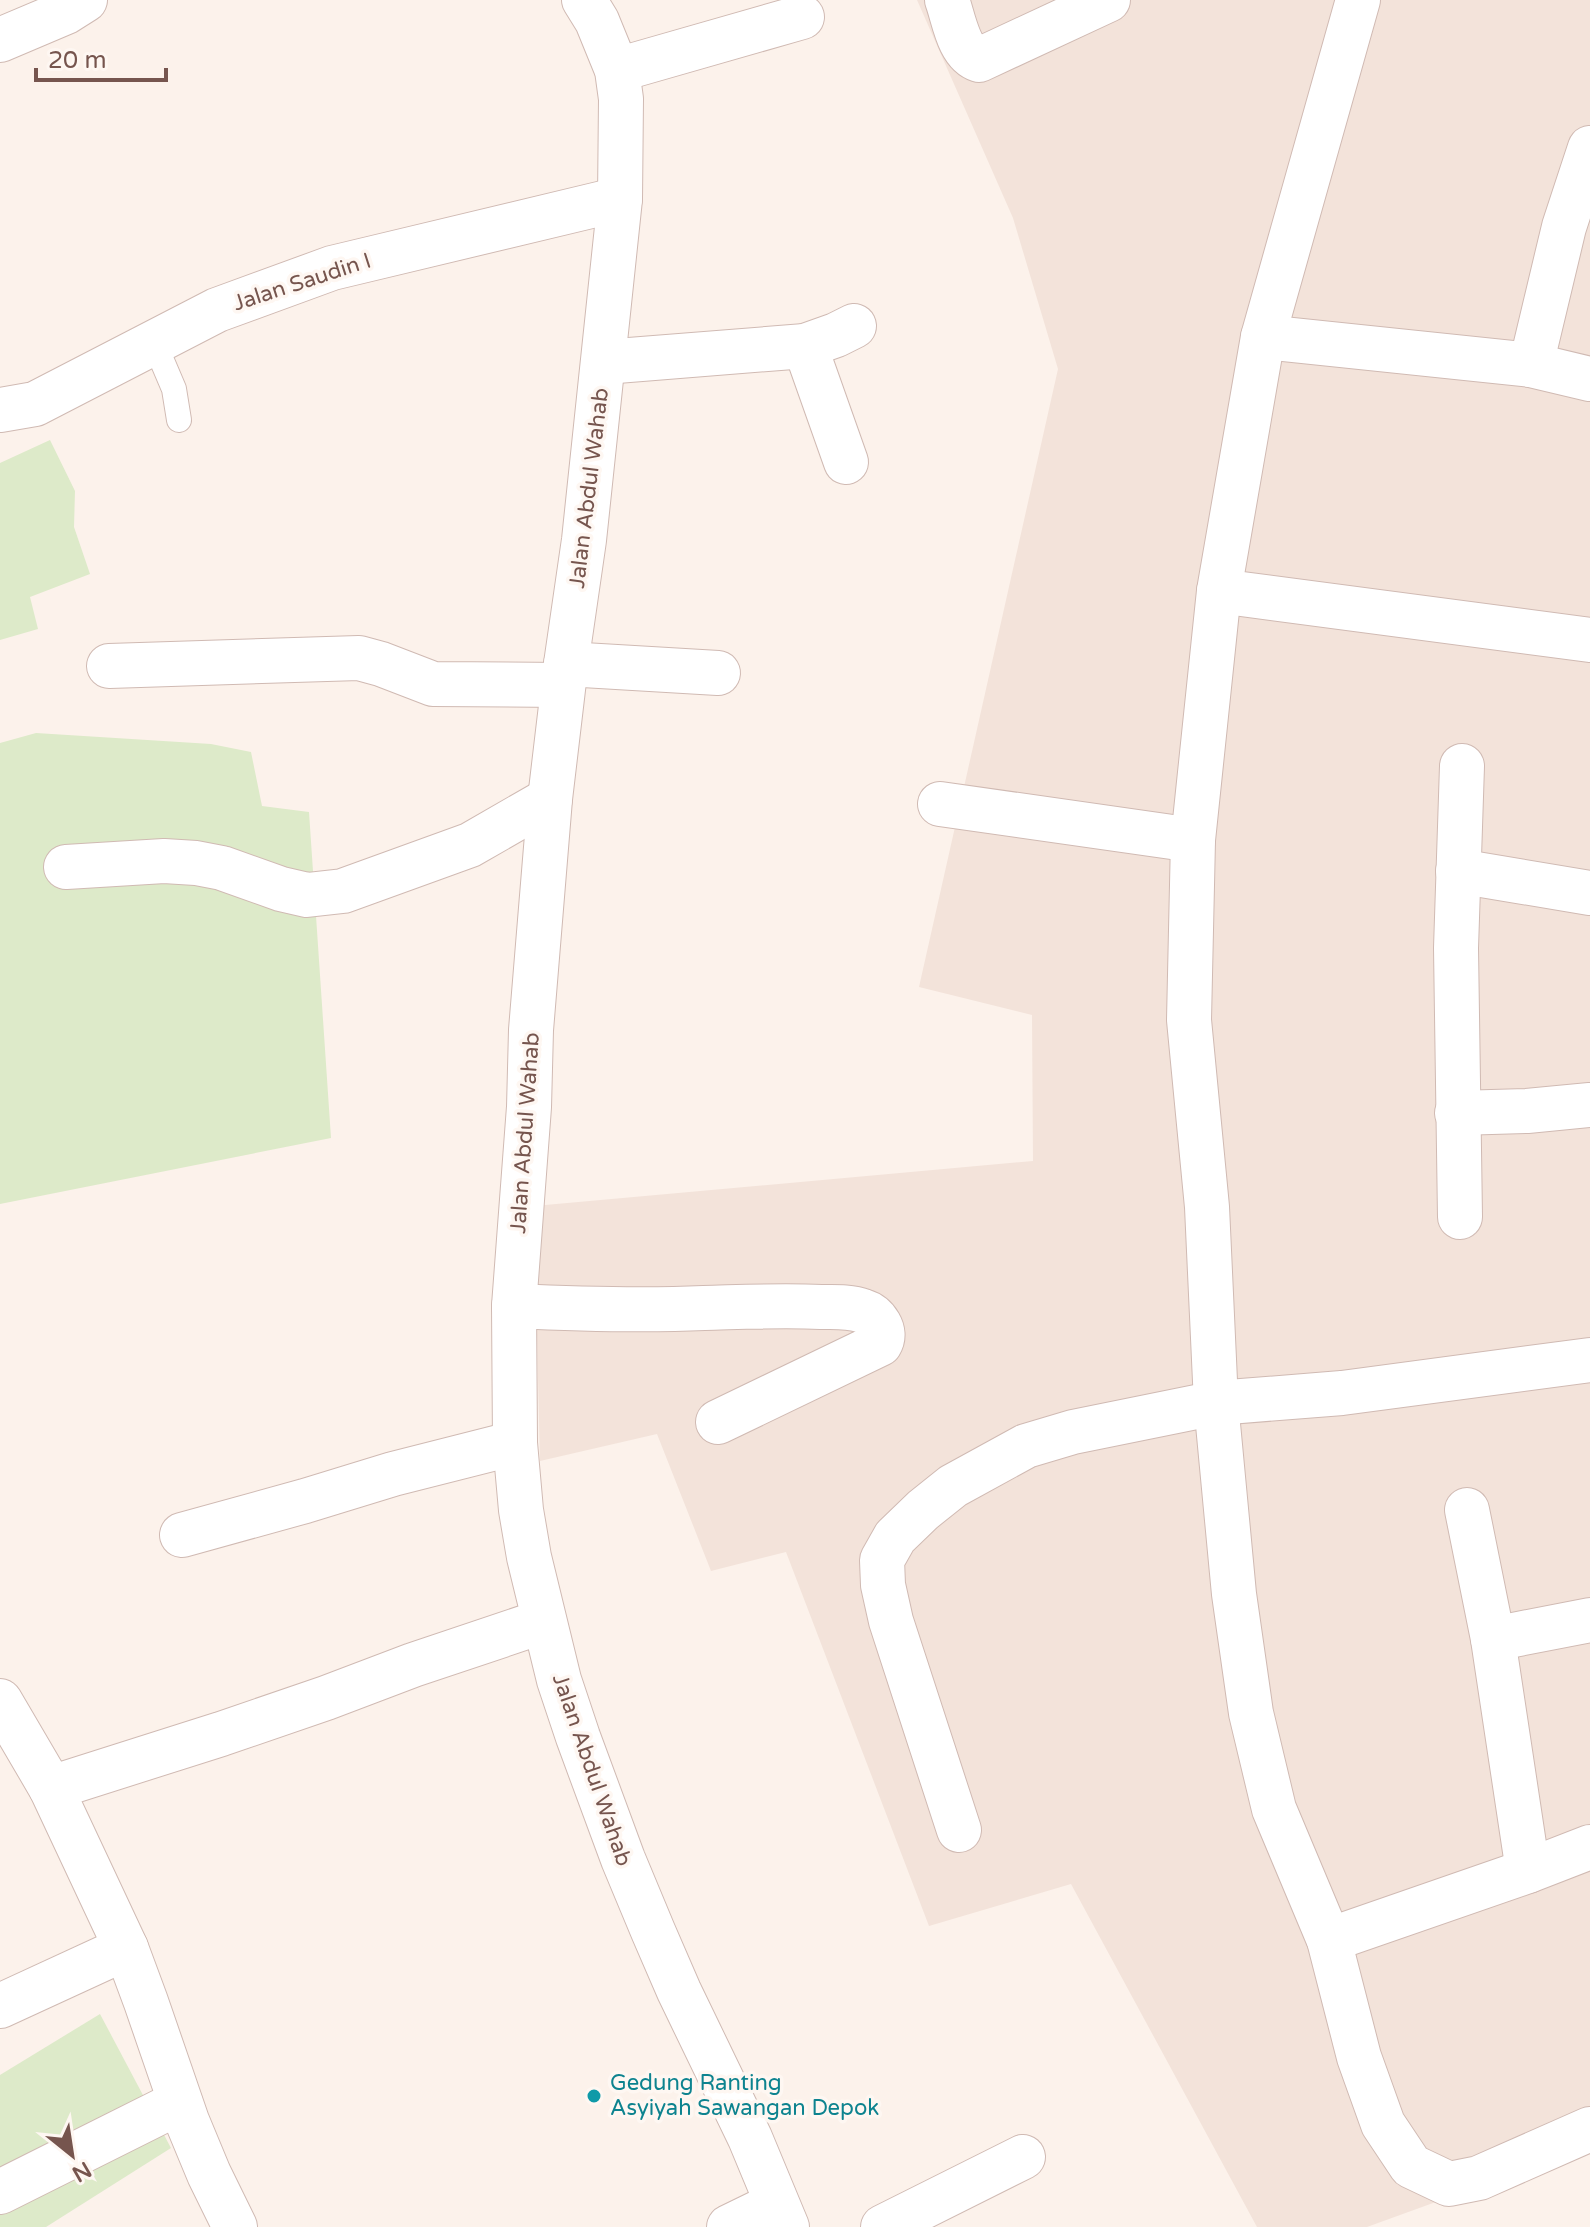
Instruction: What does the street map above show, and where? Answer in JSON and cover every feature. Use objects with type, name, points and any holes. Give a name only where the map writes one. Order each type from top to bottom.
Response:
[{"type":"street","points":[[0,40],[66,12],[85,0]]},
{"type":"street","name":"Jalan Abdul Wahab","points":[[584,0],[597,21],[617,70],[621,99],[620,199],[584,540],[550,799],[531,1030],[529,1107],[514,1306],[515,1443],[525,1534],[544,1621],[569,1708],[623,1859],[679,1991],[750,2138],[781,2216]]},
{"type":"street","points":[[947,0],[964,48],[971,58],[979,60],[1108,0]]},
{"type":"street","points":[[1358,0],[1263,337],[1219,591],[1193,840],[1189,1020],[1207,1207],[1216,1403],[1234,1594],[1251,1713],[1274,1809],[1329,1940],[1359,2057],[1383,2124],[1411,2166],[1449,2184],[1479,2178],[1590,2129]]},
{"type":"street","points":[[617,70],[802,17]]},
{"type":"street","points":[[1531,365],[1564,227],[1590,148]]},
{"type":"street","name":"Jalan Saudin I","points":[[0,410],[35,404],[217,310],[332,268],[620,199]]},
{"type":"street","points":[[604,362],[805,346],[854,326]]},
{"type":"street","points":[[1263,337],[1531,365],[1590,379]]},
{"type":"street","points":[[805,346],[846,462]]},
{"type":"street","points":[[1219,591],[1590,640]]},
{"type":"street","points":[[109,666],[359,658],[433,684],[565,675],[718,673]]},
{"type":"street","points":[[1460,1217],[1458,871],[1462,766]]},
{"type":"street","points":[[66,867],[164,861],[196,863],[307,895],[343,891],[470,845],[550,799]]},
{"type":"street","points":[[940,804],[1193,840]]},
{"type":"street","points":[[1458,871],[1590,893]]},
{"type":"street","points":[[1457,1113],[1590,1105]]},
{"type":"street","points":[[514,1306],[624,1310],[772,1305],[849,1308],[863,1310],[878,1322],[883,1332],[880,1344],[718,1422]]},
{"type":"street","points":[[959,1830],[888,1609],[882,1560],[895,1537],[953,1486],[1026,1446],[1073,1432],[1216,1403],[1342,1393],[1590,1360]]},
{"type":"street","points":[[182,1535],[393,1474],[515,1443]]},
{"type":"street","points":[[1467,1510],[1493,1639],[1528,1871]]},
{"type":"street","points":[[1493,1639],[1590,1620]]},
{"type":"street","points":[[51,1788],[221,1734],[544,1621]]},
{"type":"street","points":[[0,1701],[51,1788],[126,1948],[180,2102],[209,2174],[235,2227]]},
{"type":"street","points":[[1329,1940],[1590,1847]]},
{"type":"street","points":[[0,2006],[126,1948]]},
{"type":"street","points":[[0,2192],[180,2102]]},
{"type":"street","points":[[883,2227],[1023,2157]]},
{"type":"street","points":[[729,2227],[781,2216]]},
{"type":"lane","points":[[154,342],[174,389],[179,420]]},
{"type":"shaded area","points":[[917,0],[1590,0],[1590,2146],[1367,2227],[1257,2227],[1071,1884],[929,1926],[786,1552],[711,1571],[657,1434],[540,1461],[534,1206],[1033,1161],[1032,1015],[919,987],[1058,369],[1013,218]]},
{"type":"green space","points":[[50,440],[75,491],[74,527],[90,574],[30,597],[38,629],[0,640],[0,463]]},
{"type":"green space","points":[[36,733],[211,744],[251,752],[262,806],[309,812],[331,1138],[0,1204],[0,743]]},
{"type":"green space","points":[[100,2014],[171,2148],[46,2227],[0,2227],[0,2075]]},
{"type":"place","name":"Gedung Ranting Asyiyah Sawangan Depok","points":[[594,2096]]}]
